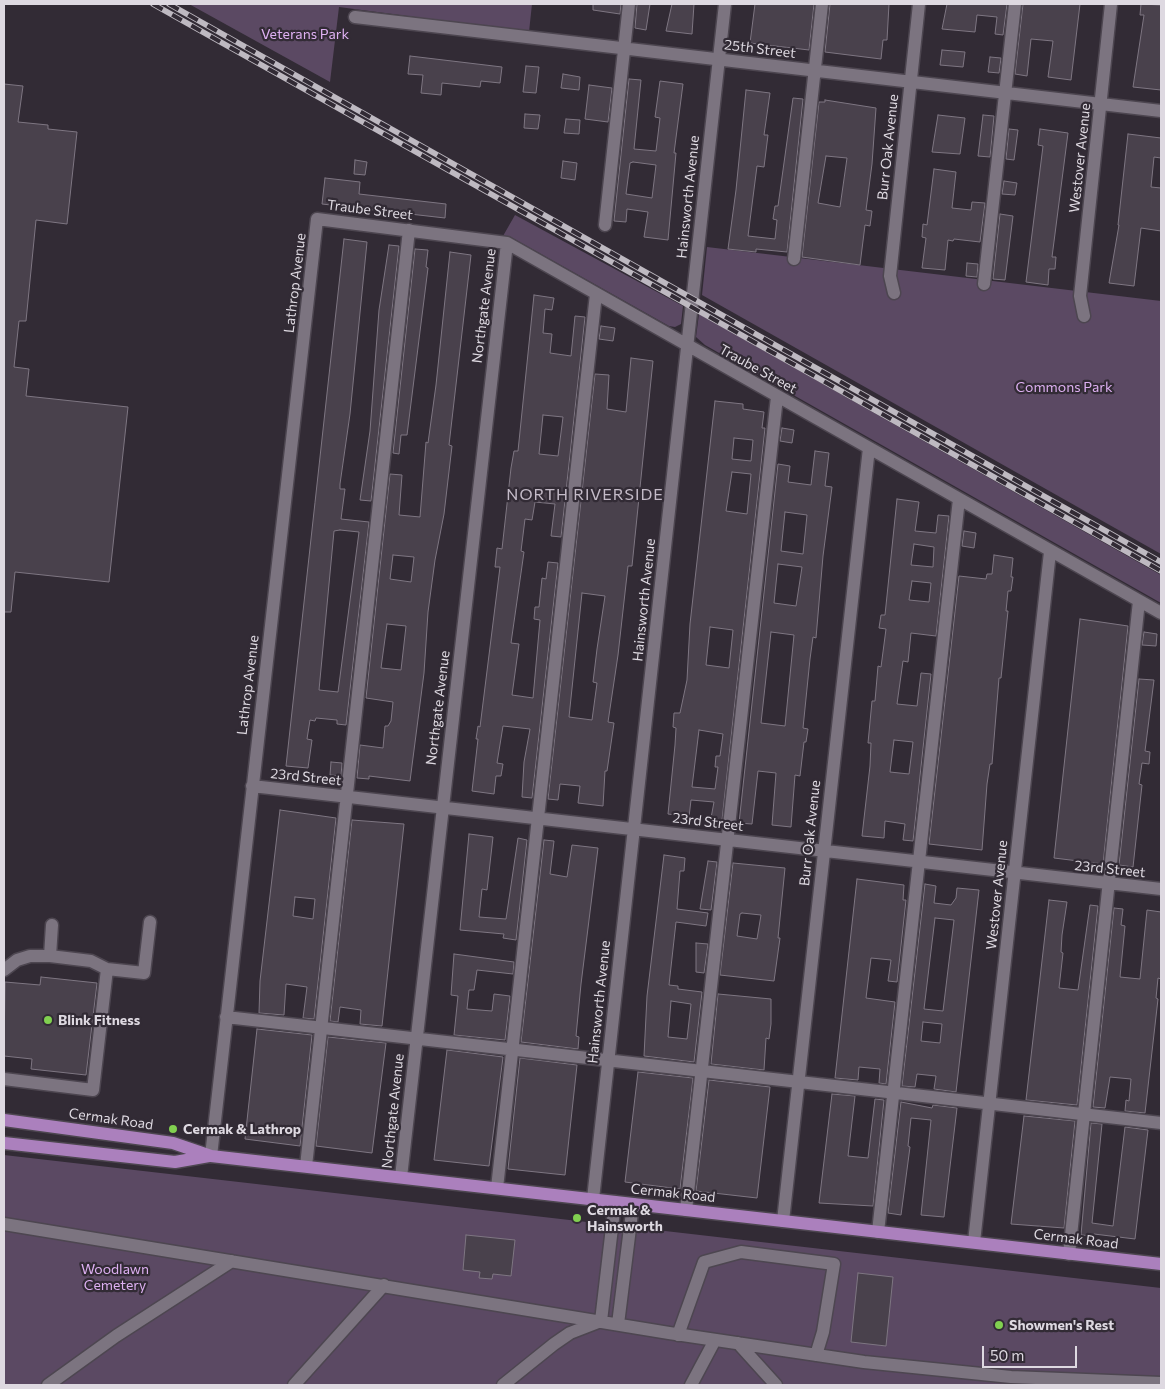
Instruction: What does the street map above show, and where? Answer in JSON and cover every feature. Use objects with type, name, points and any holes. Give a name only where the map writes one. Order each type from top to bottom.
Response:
[{"type":"main road","name":"Cermak Road","points":[[4,1120],[174,1143],[211,1156],[1161,1264]]},
{"type":"main road","name":"Cermak Road","points":[[4,1143],[175,1162],[211,1156]]},
{"type":"street","points":[[605,225],[630,4]]},
{"type":"street","name":"Hainsworth Avenue","points":[[593,1199],[725,4]]},
{"type":"street","points":[[794,259],[822,4]]},
{"type":"street","name":"Burr Oak Avenue","points":[[894,293],[890,276],[919,4]]},
{"type":"street","points":[[984,284],[1015,4]]},
{"type":"street","name":"Westover Avenue","points":[[1084,316],[1080,296],[1111,4]]},
{"type":"street","name":"25th Street","points":[[355,17],[1161,111]]},
{"type":"street","name":"Traube Street","points":[[317,219],[507,243],[1050,552],[1161,613]]},
{"type":"street","name":"Lathrop Avenue","points":[[211,1156],[317,219]]},
{"type":"street","points":[[306,1166],[409,230]]},
{"type":"street","name":"Northgate Avenue","points":[[401,1177],[507,243]]},
{"type":"street","points":[[497,1188],[596,294]]},
{"type":"street","points":[[686,1210],[777,396]]},
{"type":"street","name":"Burr Oak Avenue","points":[[783,1221],[869,448]]},
{"type":"street","points":[[878,1232],[959,500]]},
{"type":"street","name":"Westover Avenue","points":[[974,1242],[1050,552]]},
{"type":"street","points":[[1069,1254],[1139,601]]},
{"type":"street","name":"23rd Street","points":[[252,786],[1161,889]]},
{"type":"street","points":[[4,970],[17,960],[30,956],[50,956],[91,961],[107,969],[144,973],[150,922]]},
{"type":"street","points":[[50,956],[52,925]]},
{"type":"street","points":[[4,1079],[94,1090],[107,969]]},
{"type":"street","points":[[226,1017],[1161,1123]]},
{"type":"street","points":[[601,1321],[615,1202]]},
{"type":"street","points":[[618,1324],[633,1204]]},
{"type":"street","points":[[4,1224],[715,1340],[913,1369],[1011,1378],[1161,1383]]},
{"type":"street","points":[[678,1334],[704,1262],[740,1252],[834,1264],[823,1332],[816,1355]]},
{"type":"street","points":[[48,1385],[116,1336],[232,1261]]},
{"type":"street","points":[[294,1385],[384,1285]]},
{"type":"street","points":[[503,1385],[570,1333],[601,1321]]},
{"type":"street","points":[[690,1385],[715,1340]]},
{"type":"street","points":[[738,1343],[776,1385]]},
{"type":"green space","name":"Veterans Park","points":[[189,4],[532,4],[529,32],[339,7],[330,82]]},
{"type":"green space","points":[[515,215],[683,306],[681,324],[675,327],[669,326],[509,236],[503,236]]},
{"type":"green space","name":"Commons Park","points":[[707,247],[1161,301],[1161,554],[702,295]]},
{"type":"green space","points":[[699,314],[1161,575],[1161,603],[705,345],[696,337]]},
{"type":"green space","name":"Woodlawn Cemetery","points":[[4,1155],[1161,1288],[1161,1385],[4,1385]]},
{"type":"building","points":[[593,4],[621,4],[620,14],[593,10]]},
{"type":"building","points":[[637,4],[650,4],[646,30],[635,28]]},
{"type":"building","points":[[672,4],[694,4],[692,34],[666,31]]},
{"type":"building","points":[[755,4],[814,4],[809,50],[750,43]]},
{"type":"building","points":[[830,4],[889,4],[887,40],[883,40],[881,59],[825,52]]},
{"type":"building","points":[[947,4],[1007,4],[1003,35],[995,34],[997,17],[977,15],[975,32],[942,29]]},
{"type":"building","points":[[1023,4],[1080,4],[1071,80],[1048,77],[1053,41],[1031,39],[1027,76],[1015,74]]},
{"type":"building","points":[[1141,4],[1161,5],[1161,90],[1133,87],[1144,15],[1140,15]]},
{"type":"building","points":[[942,50],[965,52],[963,67],[940,65]]},
{"type":"building","points":[[410,56],[502,67],[500,83],[481,81],[480,87],[442,83],[441,95],[421,93],[423,75],[408,74]]},
{"type":"building","points":[[990,57],[1001,58],[999,73],[988,72]]},
{"type":"building","points":[[526,66],[539,67],[536,93],[523,92]]},
{"type":"building","points":[[563,74],[580,77],[579,90],[561,88]]},
{"type":"building","points":[[629,79],[641,80],[634,149],[656,151],[660,118],[655,117],[660,81],[683,84],[674,153],[676,153],[668,240],[644,237],[648,212],[627,209],[626,222],[614,221]],"holes":[[[630,163],[656,165],[652,198],[626,194]]]},
{"type":"building","points":[[4,84],[23,86],[18,122],[48,125],[48,129],[77,132],[67,224],[36,220],[26,321],[19,321],[14,367],[29,369],[26,396],[128,407],[109,582],[15,572],[11,612],[4,612]]},
{"type":"building","points":[[589,85],[612,88],[608,122],[585,119]]},
{"type":"building","points":[[746,90],[770,93],[764,135],[768,135],[764,167],[757,166],[748,236],[775,239],[777,220],[773,219],[775,206],[778,206],[793,98],[803,99],[787,252],[756,249],[756,252],[728,249]]},
{"type":"building","points":[[825,100],[876,108],[866,210],[872,211],[870,226],[865,225],[860,265],[802,257],[819,102],[825,102]],"holes":[[[826,156],[847,158],[840,207],[818,203]]]},
{"type":"building","points":[[525,114],[540,115],[538,129],[524,128]]},
{"type":"building","points":[[938,115],[965,118],[960,154],[932,152]]},
{"type":"building","points":[[983,115],[994,116],[990,157],[978,156]]},
{"type":"building","points":[[566,119],[580,120],[579,134],[564,133]]},
{"type":"building","points":[[1009,129],[1018,130],[1014,160],[1006,159]]},
{"type":"building","points":[[1040,129],[1068,133],[1052,257],[1056,257],[1055,269],[1049,269],[1048,285],[1026,282],[1043,146],[1038,145]]},
{"type":"building","points":[[1128,134],[1161,138],[1161,158],[1154,157],[1151,187],[1161,188],[1161,231],[1141,228],[1134,286],[1109,283],[1119,225]]},
{"type":"building","points":[[355,160],[367,162],[365,175],[354,174]]},
{"type":"building","points":[[563,161],[577,163],[575,180],[561,178]]},
{"type":"building","points":[[934,169],[956,172],[952,208],[971,210],[972,202],[985,203],[980,242],[948,240],[945,270],[922,268],[926,238],[922,237],[923,224],[927,225]]},
{"type":"building","points":[[325,178],[360,182],[359,194],[446,204],[445,218],[322,204]]},
{"type":"building","points":[[1004,181],[1017,183],[1015,195],[1002,194]]},
{"type":"building","points":[[1000,214],[1013,216],[1005,280],[993,279]]},
{"type":"building","points":[[344,239],[367,242],[350,414],[340,484],[340,489],[345,489],[341,519],[369,522],[346,725],[337,724],[337,720],[316,718],[315,721],[310,720],[307,739],[312,740],[308,768],[286,766]],"holes":[[[334,531],[359,532],[338,692],[319,690]]]},
{"type":"building","points":[[389,245],[399,246],[371,501],[360,500],[370,431],[379,310]]},
{"type":"building","points":[[415,249],[428,250],[426,267],[428,268],[407,435],[401,435],[399,454],[393,453]]},
{"type":"building","points":[[450,252],[471,255],[449,445],[452,446],[444,514],[428,612],[424,673],[410,781],[369,776],[369,779],[357,778],[360,745],[383,748],[385,726],[388,726],[391,721],[393,702],[366,698],[390,474],[402,475],[399,515],[420,517],[426,442],[428,443]],"holes":[[[393,555],[414,557],[411,582],[390,579]],[[387,624],[406,626],[401,670],[381,668]]]},
{"type":"building","points":[[967,263],[978,264],[977,277],[966,276]]},
{"type":"building","points":[[534,295],[554,298],[552,310],[545,309],[543,333],[552,334],[550,353],[571,356],[575,316],[585,317],[561,537],[551,536],[555,504],[535,502],[532,520],[525,519],[521,551],[524,552],[511,643],[519,644],[512,695],[533,698],[540,620],[534,619],[535,607],[539,607],[542,578],[546,579],[548,562],[558,563],[532,798],[522,797],[524,762],[530,729],[503,726],[497,763],[503,764],[501,776],[496,776],[494,794],[472,791],[478,739],[476,739],[478,726],[480,727],[500,567],[495,567],[497,548],[502,549],[511,468],[514,451],[518,451]],"holes":[[[543,415],[563,417],[558,456],[539,454]]]},
{"type":"building","points":[[601,326],[615,328],[613,341],[599,339]]},
{"type":"building","points":[[631,358],[653,361],[632,566],[628,566],[608,722],[614,723],[607,771],[605,771],[603,806],[578,803],[580,786],[560,784],[558,800],[548,799],[595,374],[609,375],[607,409],[626,412]],"holes":[[[582,593],[605,596],[593,682],[597,683],[592,720],[569,717]]]},
{"type":"building","points":[[715,401],[743,404],[743,409],[764,412],[762,428],[765,428],[722,820],[711,818],[714,802],[691,800],[689,817],[668,814],[675,745],[676,728],[673,727],[674,713],[680,713],[687,680],[690,624]],"holes":[[[734,438],[753,440],[751,461],[732,459]],[[732,472],[751,474],[747,514],[726,511]],[[710,627],[733,630],[729,668],[706,665]],[[699,730],[723,734],[720,756],[716,756],[715,767],[718,767],[715,789],[692,787]]]},
{"type":"building","points":[[782,428],[794,430],[792,443],[780,441]]},
{"type":"building","points":[[815,451],[829,453],[825,486],[832,487],[823,556],[816,638],[813,637],[803,728],[808,729],[806,742],[804,742],[800,776],[795,775],[791,827],[772,825],[776,773],[758,771],[752,824],[739,823],[778,464],[790,466],[788,482],[811,485]],"holes":[[[785,512],[807,515],[803,554],[781,551]],[[778,564],[802,567],[796,606],[774,603]],[[771,632],[794,635],[785,726],[761,723]]]},
{"type":"building","points":[[897,499],[919,502],[915,531],[936,533],[938,515],[949,516],[936,636],[911,633],[908,662],[903,661],[897,704],[917,706],[921,673],[931,674],[913,841],[903,840],[905,824],[885,821],[884,838],[862,836],[870,766],[871,743],[868,743],[872,701],[875,701],[878,666],[881,667],[886,629],[879,628],[881,615],[885,615]],"holes":[[[914,544],[934,547],[933,567],[911,565]],[[912,581],[931,583],[929,602],[909,600]],[[894,740],[913,742],[909,774],[890,772]]]},
{"type":"building","points":[[964,531],[976,533],[974,548],[962,546]]},
{"type":"building","points":[[994,555],[1013,558],[1011,577],[1013,577],[1011,591],[1008,591],[1006,611],[1008,611],[1001,678],[999,678],[992,764],[990,764],[987,784],[982,850],[929,844],[959,576],[986,579],[987,574],[992,574]]},
{"type":"building","points":[[1080,619],[1128,626],[1103,864],[1054,858]]},
{"type":"building","points":[[1144,632],[1157,634],[1156,646],[1142,645]]},
{"type":"building","points":[[1139,679],[1154,680],[1145,751],[1150,752],[1149,764],[1142,763],[1139,784],[1142,785],[1133,867],[1119,865]]},
{"type":"building","points":[[331,762],[342,763],[341,776],[330,775]]},
{"type":"building","points":[[280,810],[336,818],[314,1019],[303,1018],[307,987],[286,984],[284,1015],[259,1013],[260,981]],"holes":[[[295,897],[315,899],[313,919],[293,916]]]},
{"type":"building","points":[[352,820],[404,824],[382,1026],[360,1024],[361,1010],[340,1007],[338,1022],[330,1021]]},
{"type":"building","points":[[469,834],[493,837],[487,890],[482,889],[479,917],[506,919],[518,838],[527,840],[516,940],[503,938],[504,934],[460,930]]},
{"type":"building","points":[[544,840],[554,841],[550,874],[567,877],[572,845],[598,848],[581,984],[576,1036],[579,1037],[578,1049],[521,1042]]},
{"type":"building","points":[[664,855],[685,858],[684,871],[680,871],[677,909],[708,913],[706,926],[676,922],[669,985],[678,986],[678,989],[702,992],[694,1062],[644,1056],[647,996]],"holes":[[[671,1001],[691,1004],[687,1039],[668,1037]]]},
{"type":"building","points":[[708,861],[717,862],[711,910],[700,909]]},
{"type":"building","points":[[733,863],[785,868],[778,938],[780,938],[774,981],[720,975]],"holes":[[[740,914],[761,915],[757,939],[737,936]]]},
{"type":"building","points":[[857,879],[904,885],[903,900],[906,900],[897,982],[888,981],[891,960],[871,958],[866,998],[895,1002],[886,1084],[879,1083],[880,1069],[859,1067],[858,1080],[835,1078]]},
{"type":"building","points":[[925,884],[936,886],[934,903],[951,905],[956,898],[957,888],[979,890],[956,1092],[934,1089],[936,1076],[917,1074],[915,1087],[902,1086]],"holes":[[[935,918],[954,920],[943,1011],[924,1009]],[[923,1022],[942,1024],[940,1043],[921,1041]]]},
{"type":"building","points":[[1049,900],[1067,902],[1062,935],[1061,952],[1063,953],[1059,988],[1078,990],[1090,905],[1098,906],[1077,1105],[1026,1100]]},
{"type":"building","points":[[1114,908],[1123,909],[1121,925],[1125,926],[1120,977],[1140,979],[1147,910],[1161,912],[1161,979],[1158,978],[1156,998],[1158,999],[1145,1113],[1125,1111],[1126,1100],[1129,1101],[1131,1079],[1110,1077],[1105,1108],[1093,1107]]},
{"type":"building","points":[[696,943],[708,944],[704,973],[696,972]]},
{"type":"building","points":[[454,954],[514,962],[513,974],[477,970],[474,990],[469,990],[467,1009],[492,1011],[494,994],[510,996],[505,1040],[454,1035],[458,996],[451,995]]},
{"type":"building","name":"Blink Fitness","points":[[41,977],[97,983],[86,1075],[31,1069],[32,1059],[4,1056],[5,982],[40,985]]},
{"type":"building","points":[[718,994],[771,999],[771,1024],[769,1039],[766,1038],[764,1070],[711,1064]]},
{"type":"building","points":[[257,1029],[312,1035],[300,1146],[245,1139]]},
{"type":"building","points":[[328,1037],[386,1043],[372,1153],[316,1146]]},
{"type":"building","points":[[447,1050],[503,1057],[489,1166],[434,1160]]},
{"type":"building","points":[[520,1058],[577,1065],[565,1175],[508,1169]]},
{"type":"building","points":[[638,1072],[693,1078],[680,1189],[625,1182]]},
{"type":"building","points":[[709,1080],[770,1087],[757,1198],[696,1191]]},
{"type":"building","points":[[832,1094],[855,1096],[848,1156],[868,1158],[875,1099],[884,1100],[873,1206],[819,1203]]},
{"type":"building","points":[[901,1102],[932,1108],[933,1105],[957,1108],[944,1217],[921,1215],[931,1120],[911,1118],[908,1146],[910,1147],[901,1215],[888,1213]]},
{"type":"building","points":[[1024,1116],[1075,1121],[1064,1228],[1011,1224]]},
{"type":"building","points":[[1091,1123],[1102,1124],[1092,1223],[1113,1226],[1125,1127],[1148,1130],[1135,1239],[1094,1234],[1094,1236],[1081,1235]]},
{"type":"building","points":[[466,1235],[515,1240],[511,1276],[493,1274],[492,1279],[479,1278],[480,1272],[463,1270]]},
{"type":"building","points":[[858,1273],[893,1277],[886,1346],[851,1342]]},
{"type":"railway","points":[[153,4],[1161,571]]},
{"type":"railway","points":[[169,4],[1161,562]]},
{"type":"place","name":"Blink Fitness","points":[[48,1020]]},
{"type":"place","name":"Cermak & Lathrop","points":[[173,1129]]},
{"type":"place","name":"Cermak & Hainsworth","points":[[577,1218]]},
{"type":"place","name":"Showmen's Rest","points":[[999,1325]]},
{"type":"district","name":"NORTH RIVERSIDE","points":[[585,495]]}]
